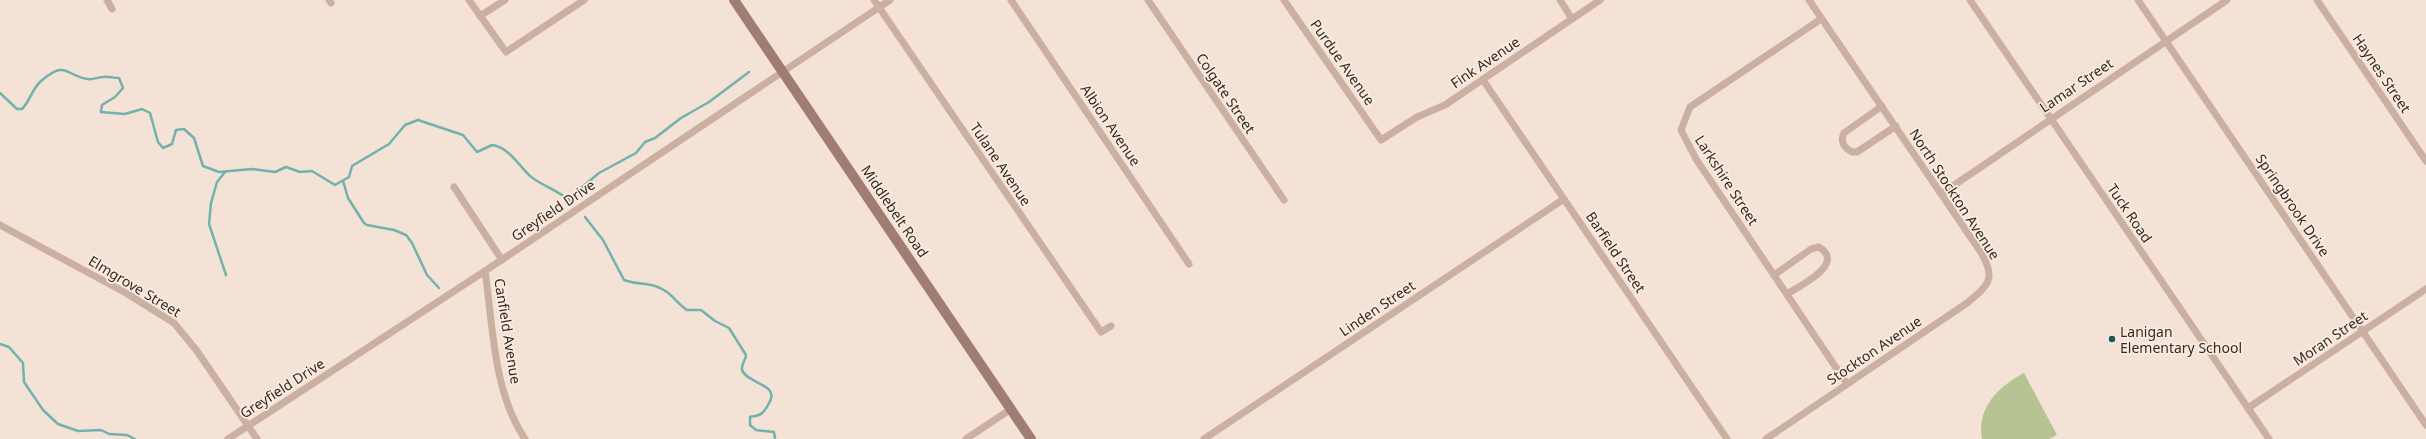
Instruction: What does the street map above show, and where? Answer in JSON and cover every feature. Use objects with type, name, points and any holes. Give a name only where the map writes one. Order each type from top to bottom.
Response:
[{"type":"street","points":[[107,0],[112,9]]},
{"type":"street","points":[[469,0],[506,52],[584,0]]},
{"type":"street","points":[[480,16],[505,0]]},
{"type":"street","name":"Middlebelt Road","points":[[734,0],[1031,439]]},
{"type":"street","name":"Tulane Avenue","points":[[874,0],[1098,329],[1101,332],[1111,326]]},
{"type":"street","name":"Greyfield Drive","points":[[228,439],[502,260],[890,0]]},
{"type":"street","name":"Albion Avenue","points":[[1011,0],[1189,264]]},
{"type":"street","name":"Colgate Street","points":[[1148,0],[1284,200]]},
{"type":"street","name":"Purdue Avenue","points":[[1284,0],[1381,140]]},
{"type":"street","points":[[1560,0],[1572,19]]},
{"type":"street","name":"Fink Avenue","points":[[1381,140],[1417,117],[1445,104],[1483,80],[1600,0]]},
{"type":"street","name":"North Stockton Avenue","points":[[1809,0],[1896,126],[1988,264],[1990,277]]},
{"type":"street","name":"Tuck Road","points":[[1970,0],[2269,439]]},
{"type":"street","name":"Springbrook Drive","points":[[2138,0],[2426,425]]},
{"type":"street","name":"Lamar Street","points":[[1941,194],[2050,118],[2227,0]]},
{"type":"street","name":"Haynes Street","points":[[2317,0],[2426,161]]},
{"type":"street","name":"Larkshire Street","points":[[1821,18],[1690,107],[1682,130],[1696,159],[1847,384]]},
{"type":"street","name":"Barfield Street","points":[[1483,80],[1727,439]]},
{"type":"street","name":"North Stockton Avenue","points":[[1882,106],[1844,133],[1842,140],[1844,146],[1852,152],[1857,152],[1896,126]]},
{"type":"street","points":[[454,187],[502,260]]},
{"type":"street","name":"Linden Street","points":[[1204,439],[1564,199]]},
{"type":"street","name":"Elmgrove Street","points":[[0,225],[126,293],[174,323],[197,351],[257,439]]},
{"type":"street","points":[[1774,274],[1811,249],[1819,247],[1826,252],[1829,258],[1828,264],[1823,270],[1787,294]]},
{"type":"street","name":"Canfield Avenue","points":[[485,271],[500,377],[512,413],[525,439]]},
{"type":"street","name":"Stockton Avenue","points":[[1766,439],[1967,303],[1985,288],[1990,277]]},
{"type":"street","name":"Moran Street","points":[[2248,408],[2426,289]]},
{"type":"street","points":[[966,439],[1011,409]]},
{"type":"green space","points":[[2024,373],[2057,435],[2049,439],[1982,439],[1981,428],[1983,417],[1991,399],[2006,384]]},
{"type":"waterway","points":[[0,93],[17,109],[22,109],[38,84],[56,71],[66,71],[88,79],[99,77],[119,78],[123,88],[115,97],[102,105],[101,112],[125,114],[142,109],[150,113],[158,142],[163,148],[172,144],[176,130],[184,129],[194,138],[203,166],[219,172],[252,169],[275,172],[286,167],[300,172],[312,171],[335,185],[349,177],[352,166],[389,144],[405,125],[418,120],[463,135],[477,152],[492,145],[498,146],[508,152],[532,178],[570,201]]},
{"type":"waterway","points":[[568,199],[599,173],[636,153],[645,142],[655,138],[681,118],[709,102],[749,72]]},
{"type":"waterway","points":[[225,172],[217,182],[211,203],[209,224],[226,275]]},
{"type":"waterway","points":[[343,181],[348,198],[364,223],[367,225],[394,230],[406,235],[412,243],[427,275],[439,288]]},
{"type":"waterway","points":[[585,217],[603,240],[624,280],[660,288],[687,310],[701,310],[715,321],[729,328],[746,355],[742,366],[742,370],[745,375],[771,392],[771,397],[766,409],[759,415],[750,417],[750,425],[756,430],[774,432],[775,439]]},
{"type":"waterway","points":[[0,344],[9,347],[23,363],[24,382],[43,410],[58,424],[78,431],[101,430],[109,434],[127,435],[135,439]]},
{"type":"place","name":"Lanigan Elementary School","points":[[2112,339]]}]
